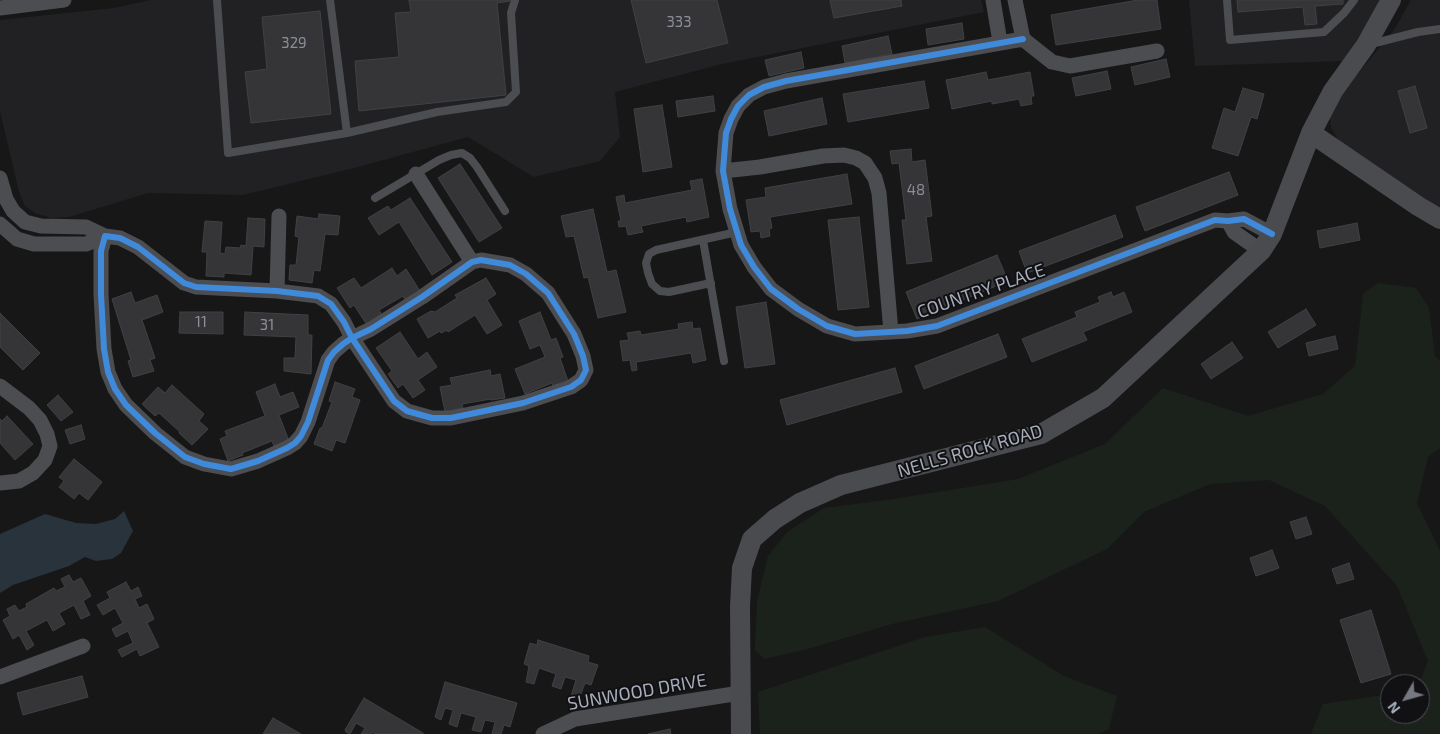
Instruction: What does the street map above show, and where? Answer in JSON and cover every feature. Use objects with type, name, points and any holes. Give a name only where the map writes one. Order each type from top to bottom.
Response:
[{"type":"main road","name":"NELLS ROCK ROAD","points":[[741,734],[740,606],[742,568],[752,539],[775,519],[800,503],[841,485],[1041,434],[1103,398],[1261,251],[1272,234],[1311,133],[1333,91],[1366,46],[1391,0]]},
{"type":"main road","points":[[1311,133],[1440,219]]},
{"type":"street","points":[[0,8],[64,0]]},
{"type":"street","points":[[992,0],[1000,42]]},
{"type":"street","points":[[1015,0],[1023,39],[1052,62],[1070,66],[1157,51]]},
{"type":"street","name":"COUNTRY PLACE","points":[[1023,39],[764,87],[749,95],[738,106],[730,119],[726,133],[723,171],[730,209],[741,245],[770,289],[798,309],[827,326],[855,334],[891,332],[937,326],[1215,220],[1244,219],[1272,234]]},
{"type":"street","points":[[723,171],[760,167],[823,156],[844,155],[865,163],[875,178],[879,194],[891,332]]},
{"type":"street","points":[[416,174],[472,262]]},
{"type":"street","points":[[0,178],[3,200],[25,222],[41,226],[86,227],[105,236],[120,238],[138,247],[184,284],[196,287],[277,291],[318,296],[330,304],[344,322],[352,338],[383,387],[394,401],[407,411],[432,418],[451,418],[523,403],[571,387],[581,380],[586,370],[583,356],[574,334],[548,293],[526,274],[510,265],[480,260],[472,262],[422,297],[371,329],[352,338],[343,344],[328,360],[308,422],[295,443],[258,461],[231,469],[204,464],[185,457],[155,433],[126,405],[115,389],[108,372],[104,349],[101,251],[105,236]]},
{"type":"street","points":[[277,291],[279,216]]},
{"type":"street","points":[[1228,221],[1234,232],[1261,251]]},
{"type":"street","points":[[0,224],[17,240],[34,244],[86,244],[105,236]]},
{"type":"street","points":[[0,386],[29,408],[40,420],[47,434],[50,446],[46,460],[33,473],[19,481],[0,483]]},
{"type":"street","points":[[0,677],[83,646]]},
{"type":"street","name":"SUNWOOD DRIVE","points":[[543,734],[575,719],[740,693]]},
{"type":"lane","points":[[217,0],[228,153],[347,133],[437,112],[506,102],[516,92],[511,13],[514,0]]},
{"type":"lane","points":[[330,0],[347,133]]},
{"type":"lane","points":[[1227,0],[1230,40],[1324,32],[1344,13],[1354,0]]},
{"type":"lane","points":[[1366,46],[1418,32],[1440,29]]},
{"type":"lane","points":[[375,198],[439,160],[462,153],[470,158],[477,167],[505,211]]},
{"type":"lane","points":[[710,283],[669,292],[660,291],[652,284],[646,263],[650,254],[656,250],[737,232]]},
{"type":"lane","points":[[703,240],[724,361]]},
{"type":"shaded area","points":[[151,0],[981,0],[984,12],[722,64],[615,92],[620,137],[600,161],[534,177],[468,137],[354,168],[243,195],[148,193],[69,217],[51,218],[35,213],[25,206],[19,192],[0,111],[0,20],[114,8]]},
{"type":"shaded area","points":[[1189,0],[1383,0],[1343,61],[1195,66]]},
{"type":"shaded area","points":[[1411,0],[1440,0],[1440,209],[1339,141],[1331,128],[1330,117],[1336,100],[1394,30]]},
{"type":"shaded area","points":[[1378,283],[1416,288],[1429,308],[1435,356],[1440,361],[1440,448],[1428,457],[1417,503],[1440,551],[1440,734],[1311,734],[1323,704],[1380,695],[1380,724],[1430,724],[1430,674],[1423,674],[1428,661],[1397,586],[1325,506],[1269,480],[1210,484],[1144,512],[1107,549],[998,601],[892,624],[804,650],[764,659],[755,650],[757,601],[768,556],[787,532],[824,508],[1018,479],[1105,444],[1163,388],[1248,416],[1323,394],[1355,366],[1363,294]]},
{"type":"shaded area","points":[[124,511],[133,531],[121,553],[112,559],[96,561],[85,557],[69,566],[13,585],[0,593],[0,534],[45,514],[76,523],[96,524],[115,519]]},
{"type":"shaded area","points":[[985,627],[1064,676],[1117,696],[1109,729],[1098,734],[760,734],[758,692],[925,637]]},
{"type":"building","points":[[409,0],[510,0],[497,3],[506,95],[359,111],[355,61],[399,57],[395,13],[411,12]]},
{"type":"building","points":[[631,0],[717,0],[728,43],[646,63]]},
{"type":"building","points":[[830,0],[901,0],[902,6],[834,18]]},
{"type":"building","points":[[1138,0],[1157,0],[1161,29],[1056,45],[1051,15]]},
{"type":"building","points":[[1237,0],[1343,0],[1343,4],[1315,6],[1317,24],[1305,25],[1303,7],[1238,12]]},
{"type":"building","points":[[320,11],[331,114],[251,123],[245,72],[267,69],[262,17]]},
{"type":"building","points":[[962,23],[964,39],[928,45],[926,29]]},
{"type":"building","points":[[888,36],[892,54],[845,63],[842,46]]},
{"type":"building","points":[[801,52],[804,68],[769,76],[765,60]]},
{"type":"building","points":[[1166,59],[1170,77],[1135,85],[1131,67]]},
{"type":"building","points":[[1107,71],[1111,89],[1076,96],[1072,78]]},
{"type":"building","points":[[986,72],[988,80],[1030,72],[1034,96],[1031,96],[1032,104],[1021,106],[1019,99],[992,104],[992,101],[952,109],[946,80]]},
{"type":"building","points":[[924,81],[929,108],[848,122],[843,94]]},
{"type":"building","points":[[1415,86],[1427,128],[1410,133],[1398,91]]},
{"type":"building","points":[[1243,88],[1264,94],[1257,119],[1251,117],[1238,156],[1212,148],[1224,108],[1235,112]]},
{"type":"building","points":[[713,96],[715,111],[678,117],[676,101]]},
{"type":"building","points":[[822,98],[827,124],[769,136],[764,111]]},
{"type":"building","points":[[662,105],[672,167],[643,172],[634,109]]},
{"type":"building","points":[[911,149],[912,162],[925,160],[932,216],[926,217],[932,261],[907,264],[902,220],[906,220],[899,163],[892,164],[890,151]]},
{"type":"building","points":[[460,164],[502,228],[479,242],[438,178]]},
{"type":"building","points":[[1229,172],[1238,195],[1145,231],[1136,207]]},
{"type":"building","points":[[847,174],[852,204],[770,217],[772,228],[769,229],[770,236],[761,238],[760,231],[751,232],[746,200],[766,197],[765,188]]},
{"type":"building","points":[[702,179],[709,217],[687,222],[686,217],[641,226],[643,232],[628,235],[626,226],[619,227],[618,221],[621,221],[616,197],[624,195],[625,203],[692,190],[690,181]]},
{"type":"building","points":[[410,198],[452,262],[432,275],[399,222],[379,235],[368,218],[388,206],[391,210]]},
{"type":"building","points":[[593,209],[607,272],[616,270],[626,312],[598,318],[588,277],[584,278],[574,236],[566,237],[561,216]]},
{"type":"building","points":[[319,214],[340,216],[338,235],[325,234],[320,271],[314,270],[312,283],[289,280],[290,265],[296,265],[299,237],[295,236],[297,216],[318,219]]},
{"type":"building","points":[[1115,215],[1123,237],[1027,273],[1019,251]]},
{"type":"building","points":[[859,217],[869,307],[838,310],[828,220]]},
{"type":"building","points":[[248,218],[265,219],[264,247],[253,246],[251,275],[224,273],[224,277],[206,276],[207,252],[202,252],[205,221],[222,222],[220,253],[225,254],[226,247],[240,248],[241,245],[246,246]]},
{"type":"building","points":[[1357,223],[1360,240],[1320,248],[1317,231]]},
{"type":"building","points":[[997,255],[1008,281],[917,319],[906,292]]},
{"type":"building","points":[[392,268],[397,276],[406,269],[420,291],[405,300],[403,296],[379,310],[382,315],[367,325],[354,305],[350,308],[337,288],[354,278],[361,288]]},
{"type":"building","points":[[486,278],[496,294],[487,300],[502,325],[487,334],[475,315],[448,332],[447,330],[441,333],[440,331],[428,338],[417,319],[431,311],[435,312],[457,298],[455,295]]},
{"type":"building","points":[[131,292],[135,303],[157,295],[163,312],[142,320],[155,358],[150,360],[154,371],[133,377],[128,361],[131,360],[112,299]]},
{"type":"building","points":[[1111,292],[1113,297],[1124,292],[1132,312],[1083,332],[1087,340],[1032,362],[1022,339],[1077,317],[1075,312],[1100,302],[1098,297]]},
{"type":"building","points":[[766,302],[775,364],[745,368],[736,307]]},
{"type":"building","points":[[1306,309],[1316,325],[1278,348],[1268,332]]},
{"type":"building","points":[[180,312],[223,312],[223,334],[179,333]]},
{"type":"building","points":[[245,312],[308,315],[308,335],[312,335],[311,374],[284,371],[284,358],[295,358],[296,337],[244,335]]},
{"type":"building","points":[[540,312],[551,340],[556,338],[563,357],[560,358],[568,381],[553,387],[552,383],[525,394],[515,369],[545,357],[540,345],[530,349],[519,321]]},
{"type":"building","points":[[0,313],[40,353],[23,370],[0,347]]},
{"type":"building","points":[[692,322],[693,329],[700,328],[706,360],[693,363],[691,353],[636,362],[637,370],[632,371],[630,360],[623,361],[620,341],[629,340],[627,333],[640,331],[641,335],[679,329],[678,324]]},
{"type":"building","points":[[400,332],[418,359],[427,352],[437,367],[418,380],[425,390],[413,398],[403,384],[398,388],[388,374],[392,371],[376,348]]},
{"type":"building","points":[[998,334],[1007,357],[924,389],[915,366]]},
{"type":"building","points":[[1335,336],[1338,349],[1309,356],[1306,343]]},
{"type":"building","points":[[1232,342],[1243,358],[1211,379],[1201,364]]},
{"type":"building","points":[[895,368],[902,392],[787,425],[780,400]]},
{"type":"building","points":[[490,370],[491,376],[500,374],[505,398],[462,404],[463,408],[445,412],[440,387],[452,385],[450,378]]},
{"type":"building","points":[[335,382],[355,389],[352,397],[360,400],[345,443],[336,440],[332,451],[314,444],[332,402],[329,401]]},
{"type":"building","points":[[275,384],[280,397],[293,392],[299,407],[279,415],[289,441],[274,446],[272,441],[228,461],[220,439],[227,436],[225,431],[265,416],[256,392]]},
{"type":"building","points":[[172,385],[204,414],[199,421],[208,429],[192,445],[159,413],[155,416],[142,404],[158,387],[165,393]]},
{"type":"building","points":[[58,395],[73,412],[61,421],[47,405]]},
{"type":"building","points":[[7,416],[33,444],[15,460],[0,443],[0,419],[2,421]]},
{"type":"building","points":[[81,425],[85,439],[70,444],[65,430]]},
{"type":"building","points":[[74,459],[102,482],[88,500],[79,493],[74,499],[59,487],[64,481],[59,477]]},
{"type":"building","points":[[1306,517],[1312,534],[1296,539],[1290,522]]},
{"type":"building","points":[[1272,550],[1279,568],[1256,576],[1250,558]]},
{"type":"building","points":[[1349,563],[1354,579],[1337,584],[1332,569]]},
{"type":"building","points":[[69,575],[73,582],[81,578],[91,596],[83,601],[90,615],[81,619],[74,605],[59,613],[65,624],[53,631],[47,620],[26,631],[34,645],[27,650],[19,635],[13,639],[3,620],[10,616],[7,609],[15,605],[19,611],[27,607],[26,604],[54,588],[56,591],[65,587],[61,579]]},
{"type":"building","points":[[126,582],[131,591],[138,587],[142,596],[135,599],[139,608],[147,604],[154,619],[147,623],[159,647],[140,656],[137,649],[122,657],[118,650],[133,643],[128,631],[116,637],[112,629],[123,623],[115,608],[103,615],[97,605],[110,598],[107,592]]},
{"type":"building","points":[[1371,610],[1391,674],[1380,674],[1380,677],[1361,683],[1340,620]]},
{"type":"building","points":[[538,640],[589,656],[588,662],[598,665],[591,685],[585,683],[579,699],[571,696],[576,680],[565,677],[561,689],[552,686],[556,674],[539,668],[534,684],[526,682],[529,666],[524,664],[530,643],[537,645]]},
{"type":"building","points":[[82,676],[88,697],[23,715],[17,693]]},
{"type":"building","points":[[445,682],[517,703],[510,727],[504,725],[501,734],[492,734],[495,722],[485,720],[481,732],[472,730],[476,717],[461,713],[457,727],[449,724],[453,710],[445,708],[441,720],[435,717]]},
{"type":"building","points":[[364,698],[423,734],[375,734],[372,732],[371,734],[361,734],[365,728],[356,723],[350,734],[346,732],[345,730]]},
{"type":"building","points":[[273,718],[301,734],[263,734]]},
{"type":"building","points":[[670,729],[671,734],[648,734]]},
{"type":"cycle path","points":[[1023,39],[786,81],[764,87],[749,95],[738,106],[726,133],[723,171],[730,209],[741,245],[754,267],[771,289],[798,309],[827,326],[855,334],[907,331],[937,326],[1215,220],[1244,219],[1272,234]]},
{"type":"cycle path","points":[[352,338],[344,322],[331,304],[318,296],[277,291],[196,287],[184,283],[138,247],[120,238],[105,236],[101,251],[104,349],[108,372],[115,389],[126,405],[155,433],[185,457],[204,464],[231,469],[258,461],[295,443],[308,422],[328,360],[334,352],[352,338],[371,329],[422,297],[472,262],[481,260],[510,265],[526,274],[548,293],[574,334],[583,356],[586,370],[581,380],[571,387],[523,403],[451,418],[432,418],[407,411],[394,401],[352,338]]}]
